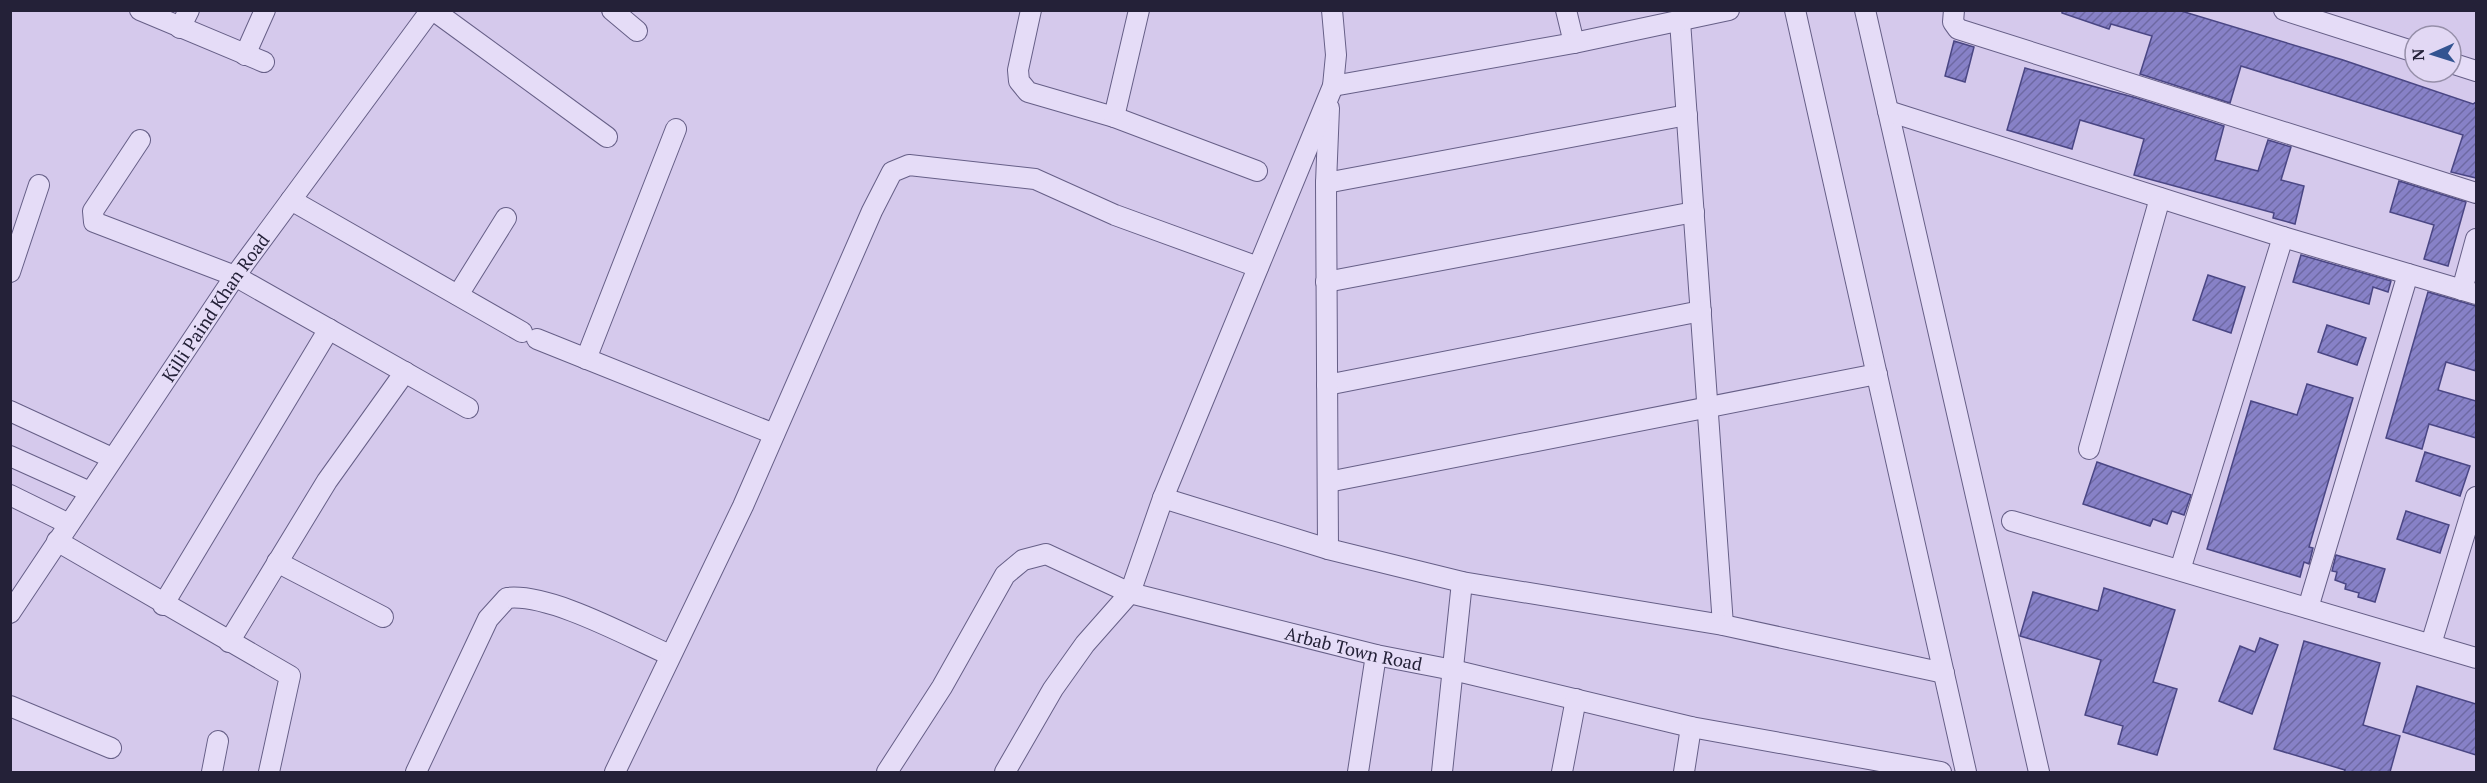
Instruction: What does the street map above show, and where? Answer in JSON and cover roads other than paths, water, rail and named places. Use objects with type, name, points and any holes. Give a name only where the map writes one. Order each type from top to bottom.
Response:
[{"type":"street","points":[[140,10],[184,19],[244,54],[264,62]]},
{"type":"street","points":[[244,54],[265,10]]},
{"type":"street","points":[[432,10],[607,136]]},
{"type":"street","name":"Killi Paind Khan Road","points":[[12,609],[235,276],[432,10]]},
{"type":"street","points":[[612,10],[638,31]]},
{"type":"street","points":[[1031,10],[1018,70],[1018,81],[1028,92],[1114,117],[1257,171]]},
{"type":"street","points":[[1114,117],[1138,10]]},
{"type":"street","points":[[1328,549],[1326,183],[1331,90],[1336,55],[1332,10]]},
{"type":"street","points":[[1566,10],[1574,43]]},
{"type":"street","points":[[1331,90],[1730,10]]},
{"type":"street","points":[[1795,10],[1966,772]]},
{"type":"street","points":[[1865,10],[2039,772]]},
{"type":"street","points":[[1954,10],[1953,22],[1958,29],[2476,193]]},
{"type":"street","points":[[2284,10],[2403,48]]},
{"type":"street","points":[[1680,21],[1723,625]]},
{"type":"street","points":[[1005,772],[1053,689],[1085,644],[1130,593],[1163,498],[1331,90]]},
{"type":"street","points":[[1888,111],[2283,237],[2469,292],[2476,239]]},
{"type":"street","points":[[1326,183],[1687,115]]},
{"type":"street","points":[[586,359],[676,129]]},
{"type":"street","points":[[140,140],[93,211],[94,222],[235,276],[468,408]]},
{"type":"street","points":[[615,772],[743,506],[872,211],[892,172],[909,165],[1035,179],[1115,215],[1258,267]]},
{"type":"street","points":[[10,272],[39,184]]},
{"type":"street","points":[[2089,449],[2160,198]]},
{"type":"street","points":[[291,200],[529,335],[774,434]]},
{"type":"street","points":[[1326,282],[1694,212]]},
{"type":"street","points":[[458,295],[506,218]]},
{"type":"street","points":[[2180,570],[2283,237]]},
{"type":"street","points":[[2308,608],[2408,274]]},
{"type":"street","points":[[1327,385],[1701,311]]},
{"type":"street","points":[[163,605],[329,329]]},
{"type":"street","points":[[229,642],[327,481],[405,372]]},
{"type":"street","points":[[1328,482],[1707,405],[1877,374]]},
{"type":"street","points":[[10,411],[112,458]]},
{"type":"street","points":[[10,456],[90,492]]},
{"type":"street","points":[[10,495],[69,524]]},
{"type":"street","points":[[2431,644],[2476,497]]},
{"type":"street","points":[[1163,498],[1328,549],[1462,582],[1723,625],[1944,673]]},
{"type":"street","points":[[2012,521],[2476,658]]},
{"type":"street","points":[[57,542],[290,676],[269,772]]},
{"type":"street","name":"Arbab Town Road","points":[[886,772],[942,687],[1005,575],[1023,560],[1046,554],[1130,593],[1376,655],[1453,670],[1844,764],[1941,772]]},
{"type":"street","points":[[277,562],[383,617]]},
{"type":"street","points":[[1442,772],[1462,582]]},
{"type":"street","points":[[416,772],[488,619],[507,598],[519,596],[555,605],[670,655]]},
{"type":"street","points":[[1358,772],[1376,655]]},
{"type":"street","points":[[1562,772],[1576,699]]},
{"type":"street","points":[[10,706],[111,748]]},
{"type":"street","points":[[1684,772],[1691,728]]},
{"type":"street","points":[[212,772],[218,741]]}]
